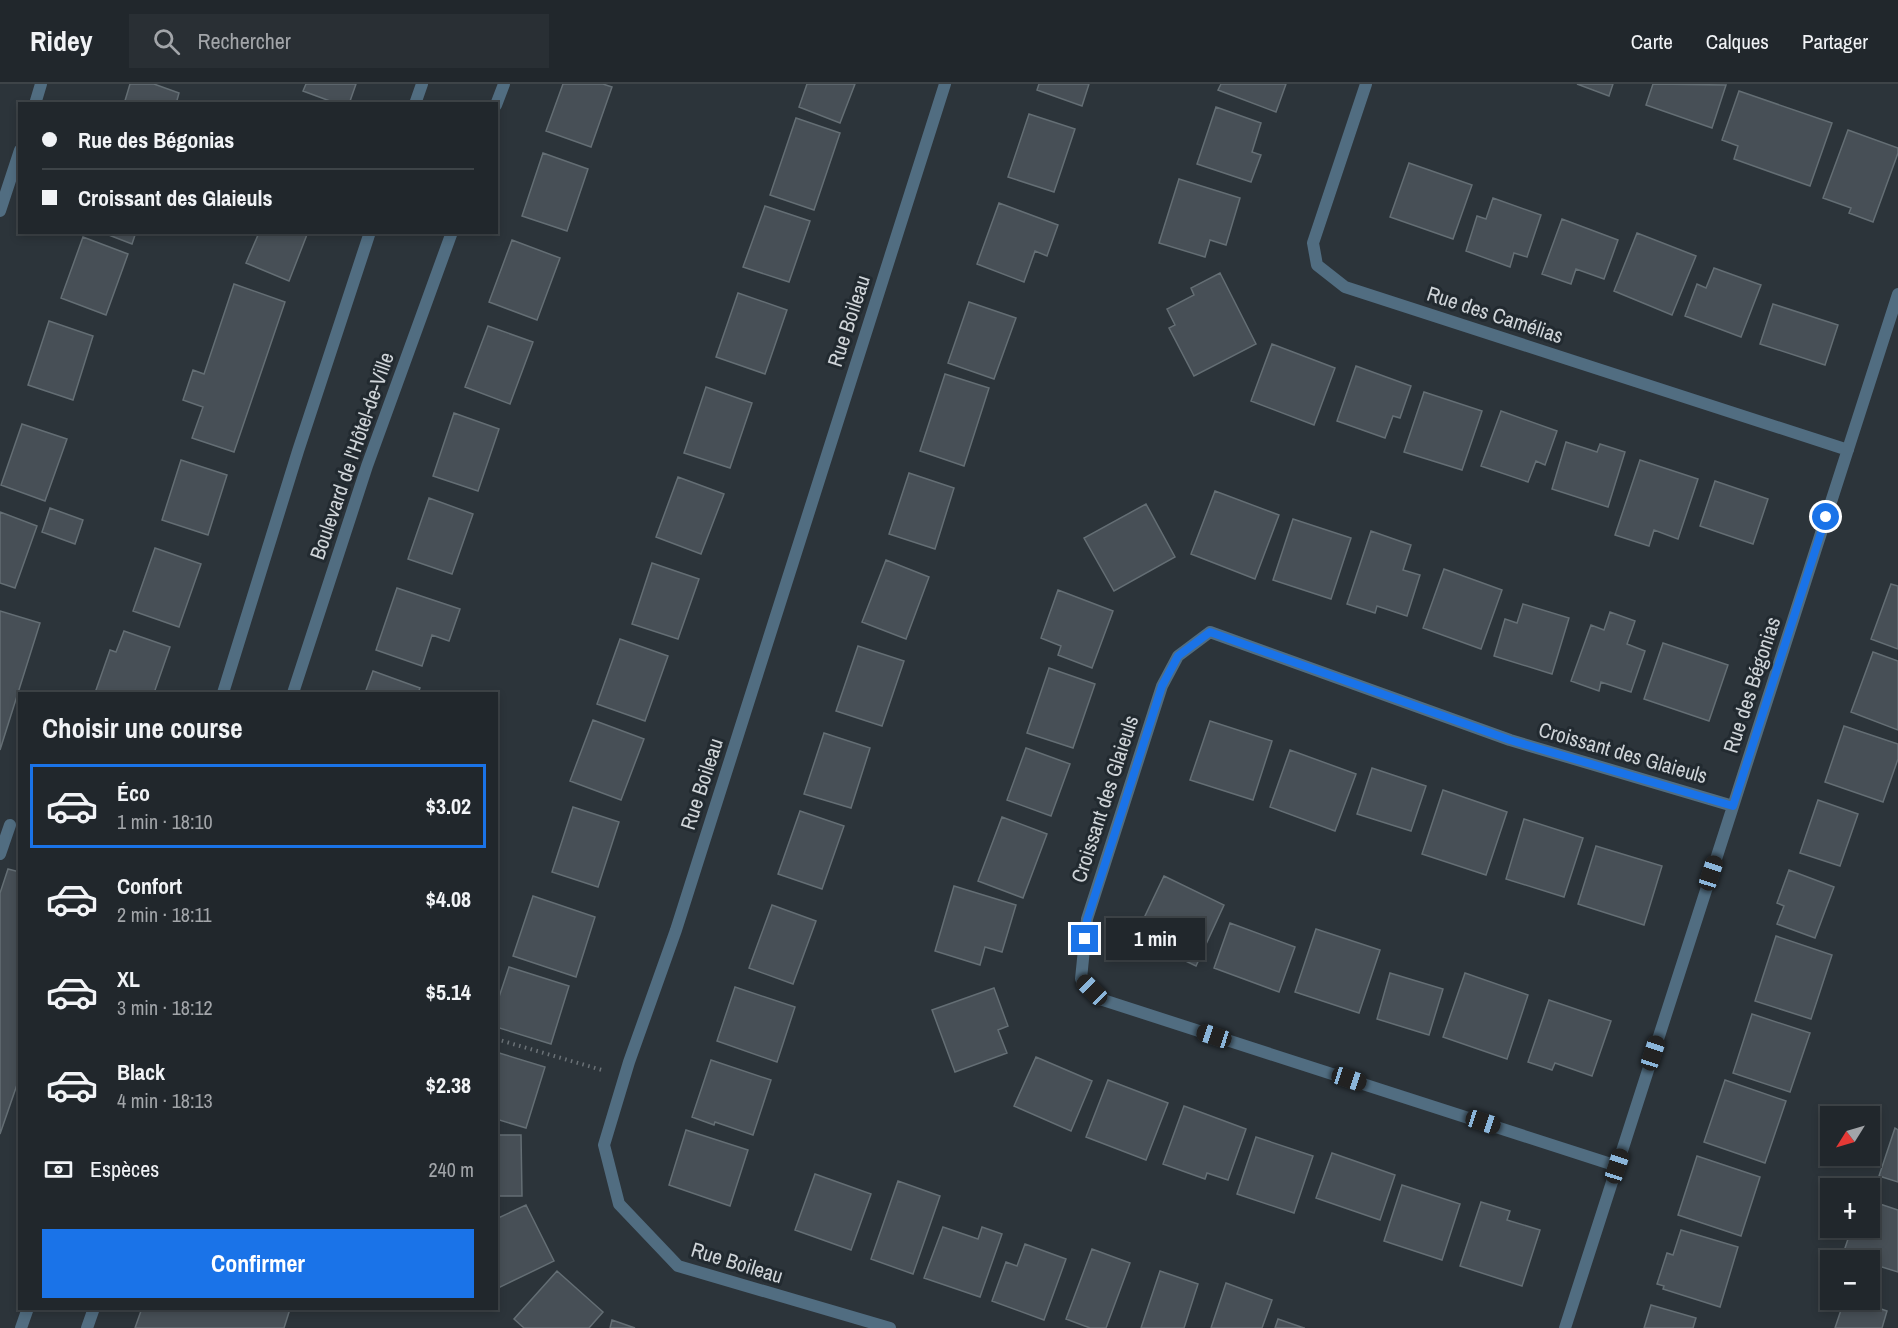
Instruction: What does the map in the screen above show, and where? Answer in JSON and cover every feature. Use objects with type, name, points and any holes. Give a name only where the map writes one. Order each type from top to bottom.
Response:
[{"type":"street","points":[[36,102],[41,84]]},
{"type":"street","points":[[417,102],[422,84]]},
{"type":"street","points":[[497,102],[504,84]]},
{"type":"street","name":"Rue Boileau","points":[[890,1328],[678,1266],[619,1204],[604,1145],[624,1077],[676,930],[945,84]]},
{"type":"street","name":"Rue des Camélias","points":[[1366,84],[1313,243],[1317,265],[1345,287],[1848,450]]},
{"type":"street","points":[[0,211],[18,156]]},
{"type":"street","points":[[223,692],[298,451],[369,234]]},
{"type":"street","name":"Boulevard de l'Hôtel-de-Ville","points":[[293,692],[366,466],[451,234]]},
{"type":"street","name":"Rue des Bégonias","points":[[1565,1328],[1898,294]]},
{"type":"street","name":"Croissant des Glaieuls","points":[[1617,1166],[1102,1000],[1081,979],[1087,920],[1122,808],[1162,686],[1178,656],[1210,632],[1510,740],[1733,806]]},
{"type":"street","points":[[0,854],[10,825]]},
{"type":"street","points":[[21,1328],[27,1310]]},
{"type":"street","points":[[87,1328],[93,1310]]},
{"type":"path","points":[[498,1040],[624,1077]]},
{"type":"building","points":[[130,84],[154,84],[179,93],[177,102],[125,102]]},
{"type":"building","points":[[306,84],[356,84],[350,102],[333,102],[303,91]]},
{"type":"building","points":[[563,84],[603,84],[612,87],[591,147],[546,131]]},
{"type":"building","points":[[807,84],[855,84],[840,123],[799,107]]},
{"type":"building","points":[[1039,84],[1089,84],[1082,106],[1037,90]]},
{"type":"building","points":[[1221,84],[1286,84],[1276,112],[1218,90]]},
{"type":"building","points":[[1577,84],[1613,84],[1609,96]]},
{"type":"building","points":[[1653,84],[1726,85],[1712,128],[1646,105]]},
{"type":"building","points":[[1739,91],[1832,123],[1810,186],[1734,159],[1738,146],[1722,140]]},
{"type":"building","points":[[1216,107],[1261,123],[1252,152],[1261,155],[1251,182],[1197,164]]},
{"type":"building","points":[[1029,114],[1075,129],[1054,192],[1008,177]]},
{"type":"building","points":[[796,118],[840,133],[814,210],[770,195]]},
{"type":"building","points":[[1848,130],[1898,148],[1873,222],[1849,213],[1851,208],[1823,198]]},
{"type":"building","points":[[543,153],[588,169],[567,231],[522,216]]},
{"type":"building","points":[[1409,163],[1472,185],[1453,239],[1390,217]]},
{"type":"building","points":[[1179,179],[1240,198],[1226,245],[1210,240],[1205,257],[1159,243]]},
{"type":"building","points":[[1493,198],[1541,215],[1527,257],[1514,253],[1510,267],[1466,251],[1477,216],[1486,219]]},
{"type":"building","points":[[999,203],[1058,225],[1047,256],[1035,251],[1024,282],[977,264]]},
{"type":"building","points":[[765,206],[810,221],[789,282],[743,267]]},
{"type":"building","points":[[1562,219],[1618,240],[1604,279],[1576,269],[1571,284],[1542,274]]},
{"type":"building","points":[[1637,233],[1696,256],[1672,315],[1614,291]]},
{"type":"building","points":[[106,234],[135,234],[132,244]]},
{"type":"building","points":[[256,234],[307,234],[289,281],[246,263],[258,235]]},
{"type":"building","points":[[83,237],[128,254],[106,315],[61,298]]},
{"type":"building","points":[[512,240],[560,258],[537,320],[489,302]]},
{"type":"building","points":[[1714,268],[1761,285],[1741,337],[1685,316],[1697,284],[1706,288]]},
{"type":"building","points":[[1220,273],[1256,344],[1194,376],[1169,328],[1175,325],[1167,309],[1194,295],[1191,288]]},
{"type":"building","points":[[234,284],[285,302],[234,452],[192,438],[203,407],[183,400],[193,370],[204,374]]},
{"type":"building","points":[[738,293],[787,310],[765,374],[716,357]]},
{"type":"building","points":[[969,302],[1016,318],[994,379],[948,363]]},
{"type":"building","points":[[1773,304],[1838,325],[1825,365],[1760,344]]},
{"type":"building","points":[[49,321],[93,336],[73,400],[28,385]]},
{"type":"building","points":[[488,326],[533,342],[510,404],[465,387]]},
{"type":"building","points":[[1272,344],[1335,368],[1314,425],[1251,401]]},
{"type":"building","points":[[1356,366],[1411,386],[1400,418],[1393,416],[1385,438],[1337,421]]},
{"type":"building","points":[[945,374],[989,388],[964,466],[920,451]]},
{"type":"building","points":[[706,387],[752,403],[730,468],[684,453]]},
{"type":"building","points":[[1424,392],[1482,411],[1462,470],[1404,452]]},
{"type":"building","points":[[1501,411],[1557,431],[1545,465],[1536,461],[1528,482],[1481,466]]},
{"type":"building","points":[[454,413],[499,429],[478,491],[433,476]]},
{"type":"building","points":[[22,424],[67,439],[45,501],[1,485]]},
{"type":"building","points":[[1566,442],[1597,452],[1600,444],[1625,452],[1608,507],[1552,489]]},
{"type":"building","points":[[181,460],[227,475],[208,535],[162,520]]},
{"type":"building","points":[[1640,460],[1698,479],[1678,539],[1654,530],[1649,546],[1615,535]]},
{"type":"building","points":[[909,473],[954,488],[935,549],[889,534]]},
{"type":"building","points":[[678,477],[724,494],[701,554],[656,537]]},
{"type":"building","points":[[1715,481],[1768,499],[1753,544],[1700,526]]},
{"type":"building","points":[[1215,491],[1279,515],[1255,579],[1191,554]]},
{"type":"building","points":[[429,498],[473,514],[452,574],[408,559]]},
{"type":"building","points":[[1146,504],[1175,557],[1114,591],[1084,538]]},
{"type":"building","points":[[50,508],[83,520],[75,544],[42,532]]},
{"type":"building","points":[[0,512],[37,526],[15,588],[0,583]]},
{"type":"building","points":[[1293,519],[1351,538],[1331,599],[1273,580]]},
{"type":"building","points":[[1371,531],[1411,545],[1403,570],[1420,575],[1407,616],[1377,606],[1375,613],[1347,604]]},
{"type":"building","points":[[155,548],[201,564],[179,627],[133,611]]},
{"type":"building","points":[[886,560],[929,577],[906,639],[862,622]]},
{"type":"building","points":[[652,563],[699,579],[678,639],[632,624]]},
{"type":"building","points":[[1444,569],[1502,590],[1481,649],[1423,628]]},
{"type":"building","points":[[1891,584],[1898,586],[1898,649],[1871,639]]},
{"type":"building","points":[[397,588],[460,609],[449,641],[432,635],[422,666],[376,650]]},
{"type":"building","points":[[1058,590],[1113,611],[1092,668],[1058,655],[1061,646],[1041,638]]},
{"type":"building","points":[[1523,604],[1569,618],[1552,674],[1494,656],[1505,619],[1517,623]]},
{"type":"building","points":[[0,611],[40,623],[0,750]]},
{"type":"building","points":[[1610,612],[1635,621],[1627,644],[1645,651],[1631,692],[1601,682],[1599,691],[1571,681],[1591,625],[1604,630]]},
{"type":"building","points":[[124,631],[170,647],[154,692],[101,692],[96,690],[110,650],[116,652]]},
{"type":"building","points":[[620,639],[668,656],[645,721],[597,704]]},
{"type":"building","points":[[1663,643],[1728,665],[1709,721],[1644,699]]},
{"type":"building","points":[[858,646],[904,661],[882,726],[836,711]]},
{"type":"building","points":[[1873,652],[1898,661],[1898,730],[1851,712]]},
{"type":"building","points":[[1049,668],[1095,684],[1073,748],[1027,733]]},
{"type":"building","points":[[373,671],[420,688],[418,692],[365,692]]},
{"type":"building","points":[[593,720],[644,739],[621,800],[570,781]]},
{"type":"building","points":[[1210,721],[1272,741],[1253,800],[1190,780]]},
{"type":"building","points":[[1844,726],[1898,744],[1898,759],[1883,802],[1825,782]]},
{"type":"building","points":[[824,733],[870,748],[851,808],[804,794]]},
{"type":"building","points":[[1026,748],[1070,764],[1051,816],[1007,800]]},
{"type":"building","points":[[1290,750],[1356,774],[1335,831],[1270,807]]},
{"type":"building","points":[[1372,768],[1426,786],[1411,831],[1357,814]]},
{"type":"building","points":[[1443,790],[1507,812],[1486,875],[1422,854]]},
{"type":"building","points":[[1818,800],[1858,814],[1840,866],[1800,853]]},
{"type":"building","points":[[573,807],[619,822],[598,887],[552,872]]},
{"type":"building","points":[[800,811],[844,826],[822,889],[778,874]]},
{"type":"building","points":[[1002,817],[1047,834],[1023,898],[978,881]]},
{"type":"building","points":[[1524,819],[1583,838],[1564,897],[1506,879]]},
{"type":"building","points":[[1596,846],[1662,866],[1644,925],[1578,904]]},
{"type":"building","points":[[8,869],[18,872],[18,1082],[0,1134],[0,893]]},
{"type":"building","points":[[1789,870],[1834,887],[1815,938],[1777,924],[1784,906],[1777,903]]},
{"type":"building","points":[[1164,876],[1224,905],[1196,966],[1135,937]]},
{"type":"building","points":[[954,886],[1016,905],[1002,952],[985,947],[980,965],[935,951]]},
{"type":"building","points":[[533,896],[595,917],[576,977],[513,956]]},
{"type":"building","points":[[772,905],[816,921],[793,984],[749,968]]},
{"type":"building","points":[[1230,923],[1295,947],[1279,992],[1214,968]]},
{"type":"building","points":[[1316,929],[1380,950],[1359,1013],[1295,992]]},
{"type":"building","points":[[1776,936],[1832,955],[1811,1019],[1755,1001]]},
{"type":"building","points":[[509,967],[569,986],[551,1044],[498,1028],[498,1000]]},
{"type":"building","points":[[1390,973],[1443,989],[1429,1035],[1377,1019]]},
{"type":"building","points":[[1465,973],[1528,995],[1507,1059],[1443,1037]]},
{"type":"building","points":[[735,987],[795,1007],[777,1062],[717,1041]]},
{"type":"building","points":[[994,988],[1008,1026],[998,1030],[1007,1053],[955,1072],[932,1010]]},
{"type":"building","points":[[1549,1000],[1611,1021],[1592,1076],[1555,1063],[1552,1070],[1528,1062]]},
{"type":"building","points":[[1752,1014],[1810,1033],[1790,1092],[1733,1073]]},
{"type":"building","points":[[498,1053],[545,1067],[526,1128],[498,1120]]},
{"type":"building","points":[[1036,1057],[1092,1081],[1071,1131],[1014,1106]]},
{"type":"building","points":[[711,1060],[771,1080],[753,1135],[692,1117]]},
{"type":"building","points":[[1108,1080],[1168,1103],[1146,1160],[1086,1137]]},
{"type":"building","points":[[1725,1080],[1786,1101],[1765,1163],[1704,1142]]},
{"type":"building","points":[[1184,1106],[1246,1129],[1228,1180],[1207,1173],[1205,1179],[1163,1164]]},
{"type":"building","points":[[1895,1128],[1898,1130],[1898,1182],[1879,1176]]},
{"type":"building","points":[[686,1130],[748,1150],[730,1206],[669,1185]]},
{"type":"building","points":[[498,1135],[521,1135],[522,1196],[498,1196]]},
{"type":"building","points":[[1256,1137],[1313,1156],[1294,1213],[1237,1194]]},
{"type":"building","points":[[1332,1153],[1395,1175],[1380,1220],[1316,1198]]},
{"type":"building","points":[[1697,1156],[1760,1177],[1741,1236],[1678,1215]]},
{"type":"building","points":[[815,1174],[871,1194],[851,1250],[795,1230]]},
{"type":"building","points":[[898,1181],[940,1196],[913,1274],[871,1259]]},
{"type":"building","points":[[1402,1185],[1460,1204],[1442,1260],[1384,1241]]},
{"type":"building","points":[[1481,1202],[1510,1211],[1507,1220],[1540,1230],[1522,1286],[1460,1266]]},
{"type":"building","points":[[1880,1204],[1898,1210],[1898,1272],[1880,1266],[1880,1250],[1844,1250],[1848,1238],[1880,1238]]},
{"type":"building","points":[[526,1205],[554,1261],[498,1288],[498,1218]]},
{"type":"building","points":[[943,1227],[978,1239],[982,1227],[1002,1234],[980,1297],[924,1278]]},
{"type":"building","points":[[1681,1230],[1738,1247],[1720,1307],[1663,1289],[1664,1286],[1657,1284],[1667,1253],[1673,1255]]},
{"type":"building","points":[[1025,1244],[1066,1259],[1044,1320],[992,1301],[1006,1262],[1017,1266]]},
{"type":"building","points":[[1092,1249],[1130,1263],[1106,1328],[1090,1328],[1066,1319]]},
{"type":"building","points":[[557,1271],[603,1312],[589,1328],[524,1328],[514,1319]]},
{"type":"building","points":[[1160,1271],[1198,1284],[1184,1328],[1141,1328]]},
{"type":"building","points":[[1226,1283],[1272,1300],[1262,1328],[1211,1328]]},
{"type":"building","points":[[1651,1305],[1696,1318],[1693,1328],[1644,1328]]},
{"type":"building","points":[[1880,1309],[1887,1311],[1882,1328],[1835,1328],[1841,1310]]},
{"type":"building","points":[[141,1310],[290,1310],[284,1328],[135,1328]]},
{"type":"building","points":[[1278,1319],[1304,1328],[1275,1328]]},
{"type":"building","points":[[612,1320],[635,1328],[610,1328]]},
{"type":"route","points":[[1085,939],[1087,920],[1162,686],[1178,656],[1210,632],[1510,740],[1733,806],[1826,517]]}]
